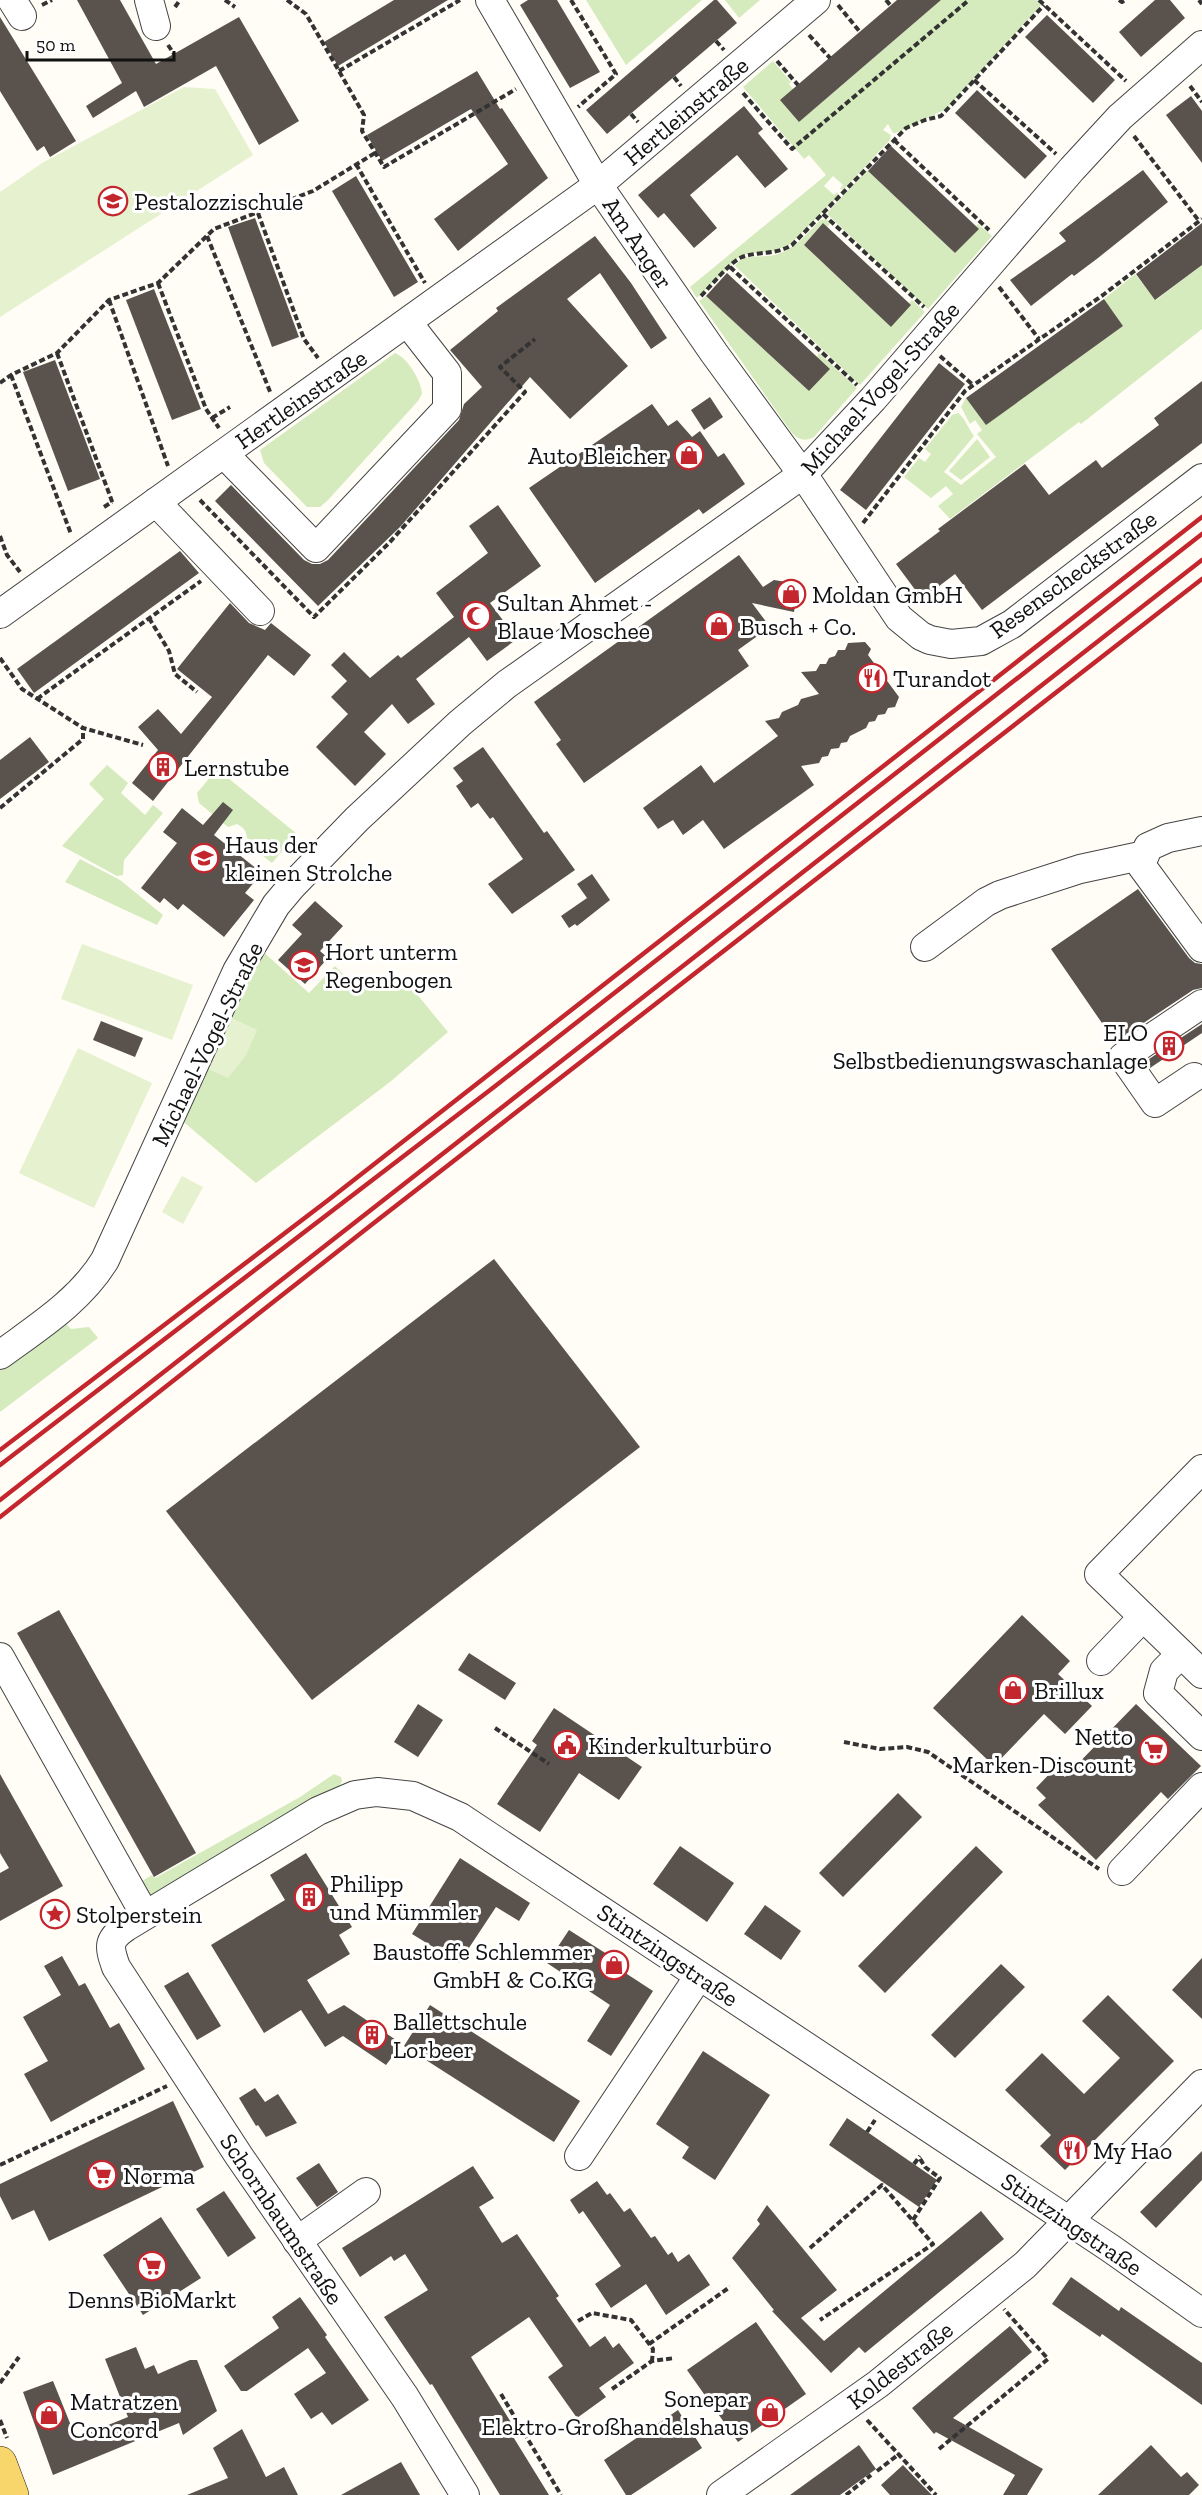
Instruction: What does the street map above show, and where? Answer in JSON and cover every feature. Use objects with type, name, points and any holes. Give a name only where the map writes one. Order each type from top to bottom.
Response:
[{"type":"main road","points":[[0,2463],[12,2495]]},
{"type":"street","name":"Am Anger","points":[[490,0],[598,185],[685,312],[803,474]]},
{"type":"street","name":"Hertleinstraße","points":[[0,614],[79,556],[112,512],[166,495],[598,185],[805,9]]},
{"type":"street","name":"Michael-Vogel-Straße","points":[[0,1355],[59,1311],[96,1275],[112,1247],[237,971],[276,905],[299,878],[357,819],[460,723],[507,684],[803,474],[873,399],[1072,169],[1120,117],[1202,45]]},
{"type":"street","name":"Hertleinstraße","points":[[228,451],[316,548],[447,409],[447,373],[408,322]]},
{"type":"street","name":"Resenscheckstraße","points":[[803,474],[894,612],[913,631],[939,642],[975,642],[993,636],[1012,624],[1202,478]]},
{"type":"street","points":[[166,495],[219,568],[260,611]]},
{"type":"street","points":[[1202,831],[1168,838],[1148,847],[1141,865],[1202,948]]},
{"type":"street","points":[[925,946],[986,902],[1000,896],[1080,869],[1145,855]]},
{"type":"street","points":[[1199,1078],[1155,1103],[1123,1057],[1202,1004]]},
{"type":"street","points":[[1202,1469],[1099,1574],[1202,1674]]},
{"type":"street","points":[[1101,1661],[1143,1617]]},
{"type":"street","points":[[1181,1654],[1164,1671],[1158,1693],[1202,1736]]},
{"type":"street","points":[[0,1657],[145,1915]]},
{"type":"street","points":[[1122,1872],[1202,1787]]},
{"type":"street","name":"Stintzingstraße","points":[[112,1940],[116,1934],[145,1915],[332,1804],[355,1795],[377,1792],[413,1796],[460,1817],[1068,2221],[1202,2313]]},
{"type":"street","name":"Schornbaumstraße","points":[[112,1940],[111,1953],[116,1967],[186,2077],[405,2397],[465,2495]]},
{"type":"street","points":[[579,2156],[699,1976]]},
{"type":"street","name":"Koldestraße","points":[[721,2495],[878,2384],[1025,2265],[1202,2084]]},
{"type":"street","points":[[297,2241],[366,2192]]},
{"type":"path","points":[[225,0],[235,7]]},
{"type":"path","points":[[287,0],[306,14],[364,115],[362,131],[384,167],[535,78]]},
{"type":"path","points":[[339,71],[460,0]]},
{"type":"path","points":[[561,122],[616,74],[571,0]]},
{"type":"path","points":[[833,0],[860,32]]},
{"type":"path","points":[[886,0],[891,6]]},
{"type":"path","points":[[727,76],[792,148],[969,0]]},
{"type":"path","points":[[1039,0],[1142,96]]},
{"type":"path","points":[[1119,0],[1122,3],[1125,0]]},
{"type":"path","points":[[1199,0],[1202,4]]},
{"type":"path","points":[[685,312],[730,267],[744,257],[771,254],[787,249],[824,214],[906,128],[941,116],[1044,5]]},
{"type":"path","points":[[805,9],[830,58]]},
{"type":"path","points":[[763,45],[798,85]]},
{"type":"path","points":[[975,80],[1072,169]]},
{"type":"path","points":[[846,536],[870,515],[965,391],[1103,295],[1201,220],[1120,117]]},
{"type":"path","points":[[894,140],[1006,246]]},
{"type":"path","points":[[0,383],[11,375],[57,353],[109,300],[158,283],[214,229],[313,191],[375,153]]},
{"type":"path","points":[[356,164],[436,302]]},
{"type":"path","points":[[258,213],[304,339],[332,377]]},
{"type":"path","points":[[824,214],[932,332],[973,385]]},
{"type":"path","points":[[207,236],[280,413]]},
{"type":"path","points":[[730,267],[873,399]]},
{"type":"path","points":[[986,270],[1039,339]]},
{"type":"path","points":[[158,283],[206,409],[228,451]]},
{"type":"path","points":[[109,300],[166,495]]},
{"type":"path","points":[[57,353],[112,512]]},
{"type":"path","points":[[11,375],[79,556]]},
{"type":"path","points":[[212,418],[230,407]]},
{"type":"path","points":[[0,537],[7,555],[32,590]]},
{"type":"path","points":[[37,699],[219,568]]},
{"type":"path","points":[[149,618],[169,651],[175,674],[197,692]]},
{"type":"path","points":[[0,658],[22,689],[83,728],[143,745]]},
{"type":"path","points":[[0,808],[83,740],[83,728]]},
{"type":"path","points":[[495,1728],[549,1764]]},
{"type":"path","points":[[844,1742],[880,1749],[908,1747],[928,1752],[1104,1873],[1115,1875],[1122,1872]]},
{"type":"path","points":[[0,2165],[186,2077]]},
{"type":"path","points":[[913,2220],[940,2178],[925,2167],[919,2157]]},
{"type":"path","points":[[810,2248],[882,2185],[933,2244],[820,2320]]},
{"type":"path","points":[[650,2344],[730,2287]]},
{"type":"path","points":[[939,2449],[1048,2359],[1000,2304]]},
{"type":"path","points":[[578,2321],[592,2313],[628,2319],[636,2325],[650,2344],[652,2361]]},
{"type":"path","points":[[0,2383],[19,2357]]},
{"type":"path","points":[[612,2389],[652,2361],[675,2358]]},
{"type":"path","points":[[501,2394],[561,2495]]},
{"type":"path","points":[[861,2413],[936,2495]]},
{"type":"path","points":[[877,2471],[898,2454]]},
{"type":"path","points":[[846,2495],[871,2475]]},
{"type":"green space","points":[[586,0],[702,0],[626,65]]},
{"type":"green space","points":[[725,0],[760,0],[739,18]]},
{"type":"green space","points":[[941,0],[1037,0],[1041,5],[946,109],[896,133],[893,133],[888,124],[883,130],[891,135],[890,140],[843,190],[840,189],[843,185],[833,176],[824,186],[834,195],[837,192],[839,196],[789,245],[771,252],[749,253],[739,257],[697,298],[690,287],[826,175],[809,155],[804,159],[743,87],[773,61],[791,82],[789,84],[793,89],[799,122]]},
{"type":"green space","points":[[184,87],[215,89],[253,155],[0,317],[0,192],[42,163]]},
{"type":"green space","points":[[866,171],[955,253],[978,229],[976,226],[978,224],[992,236],[928,309],[828,215],[828,212]]},
{"type":"green space","points":[[826,219],[831,223],[827,227],[823,223],[804,245],[891,327],[912,300],[925,312],[860,385],[735,266],[742,259],[775,255],[788,249],[800,241],[820,220]]},
{"type":"green space","points":[[1202,265],[1202,329],[1081,424],[1079,422],[950,519],[938,506],[953,494],[946,486],[931,498],[904,477],[919,458],[925,462],[931,454],[925,449],[952,415],[958,413],[974,436],[944,472],[961,485],[996,457],[977,434],[982,430],[975,420],[970,424],[961,407],[966,398],[986,424],[1123,326],[1104,299],[1135,274],[1156,300]]},
{"type":"green space","points":[[706,296],[809,391],[830,369],[817,357],[819,353],[857,388],[814,437],[802,439],[792,433],[699,301]]},
{"type":"green space","points":[[395,353],[405,360],[416,377],[422,394],[418,401],[328,500],[320,507],[307,507],[264,463],[260,450]]},
{"type":"green space","points":[[977,439],[990,457],[961,480],[949,471]]},
{"type":"green space","points":[[107,765],[128,783],[121,793],[145,815],[153,805],[163,813],[124,860],[123,875],[117,876],[62,846],[104,799],[89,784]]},
{"type":"green space","points":[[217,769],[297,834],[272,863],[263,856],[266,852],[247,838],[241,827],[237,824],[228,827],[199,803],[197,793]]},
{"type":"green space","points":[[80,859],[120,880],[163,915],[157,925],[65,882]]},
{"type":"green space","points":[[82,944],[193,985],[172,1040],[61,999]]},
{"type":"green space","points":[[259,948],[309,993],[335,966],[355,986],[406,981],[448,1032],[390,1082],[256,1183],[180,1119]]},
{"type":"green space","points":[[232,1018],[257,1030],[246,1055],[228,1078],[208,1069]]},
{"type":"green space","points":[[78,1048],[152,1083],[94,1208],[19,1173]]},
{"type":"green space","points":[[182,1176],[203,1187],[183,1224],[162,1212]]},
{"type":"green space","points":[[62,1320],[71,1329],[89,1327],[98,1338],[0,1412],[0,1370],[11,1357]]},
{"type":"green space","points":[[334,1774],[341,1777],[339,1788],[151,1902],[137,1884],[152,1875],[155,1878],[300,1797]]},
{"type":"building","points":[[77,0],[120,0],[156,64],[239,17],[299,121],[259,145],[216,66],[144,107],[136,91],[93,118],[86,106],[122,83]]},
{"type":"building","points":[[394,0],[448,0],[338,66],[324,42]]},
{"type":"building","points":[[528,0],[557,0],[600,72],[570,88],[520,5]]},
{"type":"building","points":[[714,0],[717,0],[737,23],[607,134],[586,110]]},
{"type":"building","points":[[897,0],[941,0],[799,122],[780,100]]},
{"type":"building","points":[[1155,0],[1170,0],[1185,18],[1141,57],[1119,32]]},
{"type":"building","points":[[1047,15],[1115,80],[1093,103],[1025,37]]},
{"type":"building","points":[[0,17],[76,141],[50,157],[44,146],[37,151],[0,91]]},
{"type":"building","points":[[477,71],[500,109],[502,108],[548,178],[458,251],[434,219],[508,164],[471,109],[382,161],[367,135]]},
{"type":"building","points":[[977,90],[1047,156],[1025,179],[955,113]]},
{"type":"building","points":[[1191,96],[1202,111],[1202,163],[1166,115]]},
{"type":"building","points":[[744,106],[763,129],[758,133],[788,169],[765,188],[737,155],[690,195],[717,228],[694,248],[664,213],[658,218],[638,195]]},
{"type":"building","points":[[891,146],[979,229],[955,253],[868,171]]},
{"type":"building","points":[[1143,170],[1168,202],[1098,258],[1074,276],[1072,274],[1031,306],[1010,280],[1066,241],[1059,233]]},
{"type":"building","points":[[356,176],[418,282],[394,297],[332,191]]},
{"type":"building","points":[[255,218],[299,337],[272,347],[228,227]]},
{"type":"building","points":[[823,223],[911,305],[891,327],[804,245]]},
{"type":"building","points":[[1202,223],[1202,265],[1155,300],[1136,274]]},
{"type":"building","points":[[595,236],[631,283],[667,338],[651,349],[600,273],[567,299],[628,366],[570,419],[530,377],[400,527],[318,606],[215,501],[231,485],[304,560],[312,564],[320,564],[328,560],[459,420],[464,404],[482,387],[450,350],[498,311],[496,308]]},
{"type":"building","points":[[727,273],[830,369],[809,391],[706,296]]},
{"type":"building","points":[[154,289],[201,409],[172,420],[126,300]]},
{"type":"building","points":[[1104,299],[1123,326],[986,425],[966,398]]},
{"type":"building","points":[[55,360],[100,479],[68,491],[23,372]]},
{"type":"building","points":[[939,363],[965,384],[866,510],[840,490]]},
{"type":"building","points":[[1202,381],[1202,443],[982,610],[955,574],[922,599],[896,564],[940,531],[938,529],[1025,464],[1049,495],[1096,460],[1102,468],[1159,425],[1154,418]]},
{"type":"building","points":[[710,397],[723,417],[704,430],[691,410]]},
{"type":"building","points":[[652,404],[668,426],[677,420],[692,437],[700,431],[718,457],[724,453],[745,484],[703,514],[699,509],[595,583],[529,488]]},
{"type":"building","points":[[498,505],[541,566],[490,603],[517,639],[487,661],[469,637],[416,679],[435,704],[408,724],[392,704],[364,732],[386,754],[355,786],[316,747],[348,714],[331,697],[347,681],[331,665],[344,652],[370,678],[398,655],[401,658],[454,617],[436,593],[488,553],[469,526]]},
{"type":"building","points":[[180,551],[199,573],[34,693],[17,669]]},
{"type":"building","points":[[739,555],[763,587],[774,580],[799,584],[794,612],[752,603],[770,627],[738,650],[749,666],[584,783],[556,744],[561,740],[534,702]]},
{"type":"building","points":[[230,603],[249,623],[265,630],[271,623],[311,655],[294,676],[268,655],[153,801],[132,783],[158,750],[138,727],[158,709],[181,734],[212,697],[177,669]]},
{"type":"building","points":[[865,642],[871,649],[868,655],[899,697],[895,707],[888,708],[885,714],[878,715],[875,721],[869,722],[866,728],[850,736],[847,742],[841,743],[839,748],[831,749],[828,756],[822,757],[819,763],[801,766],[814,785],[724,849],[703,820],[683,835],[673,820],[658,829],[643,808],[701,765],[714,783],[778,736],[765,721],[779,718],[782,712],[798,705],[801,699],[819,694],[801,672],[816,671],[820,664],[826,664],[838,650],[845,650],[848,643]]},
{"type":"building","points":[[30,737],[49,762],[0,799],[0,760]]},
{"type":"building","points":[[483,747],[544,833],[547,831],[575,870],[512,914],[488,884],[523,859],[493,817],[490,819],[478,803],[471,808],[456,786],[463,781],[453,768]]},
{"type":"building","name":"Haus der kleinen Strolche","points":[[223,802],[233,810],[214,835],[262,873],[245,893],[254,900],[224,937],[183,904],[178,910],[164,898],[160,903],[141,888],[177,843],[163,832],[182,808],[203,825]]},
{"type":"building","points":[[592,874],[610,900],[577,926],[575,924],[569,928],[561,916],[587,898],[577,884]]},
{"type":"building","points":[[1138,889],[1189,958],[1195,963],[1202,964],[1202,988],[1193,990],[1115,1042],[1051,949]]},
{"type":"building","points":[[315,901],[343,926],[320,951],[328,958],[305,984],[278,960],[302,934],[292,925]]},
{"type":"building","points":[[101,1021],[143,1038],[135,1057],[93,1040]]},
{"type":"building","points":[[1202,1024],[1202,1033],[1150,1068],[1146,1061]]},
{"type":"building","points":[[494,1259],[640,1447],[312,1700],[166,1511]]},
{"type":"building","points":[[59,1610],[196,1853],[154,1877],[17,1633]]},
{"type":"building","name":"Brillux","points":[[1022,1615],[1070,1661],[1058,1674],[1092,1706],[1065,1734],[1044,1714],[994,1766],[933,1708]]},
{"type":"building","points":[[469,1653],[516,1683],[505,1700],[458,1670]]},
{"type":"building","points":[[418,1704],[443,1720],[418,1757],[394,1742]]},
{"type":"building","points":[[1136,1704],[1201,1766],[1168,1799],[1161,1792],[1096,1860],[1038,1805],[1046,1798],[1036,1788],[1055,1768],[1065,1777]]},
{"type":"building","points":[[554,1708],[642,1767],[619,1800],[579,1773],[540,1832],[497,1804],[537,1745],[532,1741]]},
{"type":"building","points":[[0,1774],[63,1886],[0,1921],[0,1873],[9,1868],[0,1853]]},
{"type":"building","points":[[898,1793],[922,1817],[843,1897],[819,1873]]},
{"type":"building","points":[[680,1846],[734,1883],[707,1922],[653,1884]]},
{"type":"building","points":[[976,1846],[1003,1872],[885,1993],[858,1966]]},
{"type":"building","points":[[306,1853],[352,1927],[339,1935],[350,1954],[307,1980],[328,2014],[344,2005],[402,2044],[386,2065],[343,2036],[325,2047],[301,2010],[264,2033],[211,1945],[285,1900],[270,1875]]},
{"type":"building","points":[[460,1858],[530,1903],[519,1921],[496,1907],[459,1963],[412,1934]]},
{"type":"building","points":[[765,1905],[801,1931],[781,1960],[744,1934]]},
{"type":"building","points":[[569,1930],[610,1956],[607,1961],[653,1991],[611,2056],[587,2041],[610,2005],[547,1963]]},
{"type":"building","points":[[62,1956],[79,1986],[85,1983],[110,2028],[119,2023],[145,2069],[51,2122],[24,2074],[48,2061],[23,2017],[61,1995],[44,1966]]},
{"type":"building","points":[[1202,1958],[1202,2019],[1172,1990]]},
{"type":"building","points":[[1001,1964],[1025,1987],[955,2058],[931,2035]]},
{"type":"building","points":[[188,1972],[221,2026],[197,2040],[164,1986]]},
{"type":"building","points":[[1108,1995],[1174,2061],[1065,2170],[1040,2146],[1051,2135],[1005,2090],[1042,2053],[1084,2094],[1120,2058],[1082,2021]]},
{"type":"building","points":[[430,2005],[580,2101],[554,2142],[404,2046]]},
{"type":"building","points":[[703,2051],[770,2095],[715,2180],[682,2158],[689,2147],[656,2124]]},
{"type":"building","points":[[255,2088],[265,2102],[278,2094],[297,2123],[266,2137],[258,2125],[256,2126],[239,2098]]},
{"type":"building","name":"Norma","points":[[173,2101],[204,2167],[49,2241],[34,2210],[12,2220],[0,2196],[0,2184]]},
{"type":"building","points":[[847,2118],[937,2180],[919,2207],[829,2145]]},
{"type":"building","points":[[1202,2151],[1202,2180],[1156,2228],[1140,2212]]},
{"type":"building","points":[[319,2163],[338,2192],[317,2207],[296,2178]]},
{"type":"building","points":[[473,2166],[494,2198],[479,2207],[502,2243],[517,2234],[559,2296],[556,2298],[590,2347],[605,2336],[613,2348],[619,2343],[634,2363],[599,2388],[606,2397],[577,2418],[548,2377],[563,2366],[529,2317],[471,2357],[512,2424],[507,2427],[549,2495],[500,2495],[432,2384],[430,2385],[384,2317],[428,2290],[405,2254],[394,2261],[391,2256],[360,2277],[342,2248]]},
{"type":"building","points":[[597,2181],[607,2195],[610,2193],[624,2212],[630,2208],[651,2238],[655,2236],[668,2255],[672,2252],[678,2262],[689,2254],[710,2285],[666,2315],[646,2284],[611,2308],[595,2284],[621,2266],[583,2211],[579,2214],[570,2200]]},
{"type":"building","points":[[224,2191],[256,2238],[228,2257],[196,2209]]},
{"type":"building","points":[[767,2205],[837,2290],[801,2318],[824,2341],[981,2211],[1004,2239],[865,2353],[859,2347],[831,2373],[772,2311],[774,2310],[732,2258],[760,2224],[757,2220]]},
{"type":"building","name":"Denns BioMarkt","points":[[161,2217],[201,2278],[143,2315],[103,2255]]},
{"type":"building","points":[[1071,2277],[1119,2311],[1121,2307],[1202,2363],[1202,2405],[1102,2334],[1100,2337],[1052,2304]]},
{"type":"building","points":[[300,2297],[369,2400],[332,2425],[322,2412],[311,2419],[294,2394],[326,2373],[308,2348],[247,2391],[241,2391],[224,2366],[279,2328],[272,2317]]},
{"type":"building","points":[[756,2322],[806,2394],[738,2442],[687,2370]]},
{"type":"building","points":[[1010,2326],[1032,2352],[953,2418],[1043,2469],[1027,2495],[1003,2495],[1015,2475],[936,2432],[934,2434],[912,2408]]},
{"type":"building","points":[[136,2347],[145,2369],[154,2365],[158,2374],[190,2360],[197,2360],[217,2411],[183,2435],[179,2423],[53,2475],[23,2392],[53,2381],[76,2438],[128,2417],[105,2359]]},
{"type":"building","points":[[678,2410],[702,2448],[631,2495],[626,2495],[604,2460]]},
{"type":"building","points":[[242,2429],[266,2477],[284,2467],[298,2495],[187,2495],[228,2478],[213,2448]]},
{"type":"building","points":[[859,2445],[876,2469],[840,2495],[790,2495]]},
{"type":"building","points":[[1151,2445],[1181,2477],[1187,2472],[1199,2485],[1189,2495],[1098,2495]]},
{"type":"building","points":[[401,2462],[420,2495],[341,2495]]},
{"type":"building","points":[[903,2465],[932,2495],[890,2495],[881,2485]]},
{"type":"railway","points":[[0,1450],[327,1201],[1202,517]]},
{"type":"railway","points":[[0,1465],[494,1087],[1202,534]]},
{"type":"railway","points":[[0,1500],[1202,560]]},
{"type":"railway","points":[[0,1517],[1202,579]]},
{"type":"place","name":"Pestalozzischule","points":[[113,201]]},
{"type":"place","name":"Auto Bleicher","points":[[689,455]]},
{"type":"place","name":"Moldan GmbH","points":[[791,594]]},
{"type":"place","name":"Sultan Ahmet - Blaue Moschee","points":[[476,616]]},
{"type":"place","name":"Busch + Co.","points":[[719,626]]},
{"type":"place","name":"Turandot","points":[[872,678]]},
{"type":"place","name":"Lernstube","points":[[163,767]]},
{"type":"place","name":"Haus der kleinen Strolche","points":[[204,858]]},
{"type":"place","name":"Hort unterm Regenbogen","points":[[304,965]]},
{"type":"place","name":"ELO Selbstbedienungswaschanlage","points":[[1169,1046]]},
{"type":"place","name":"Brillux","points":[[1013,1690]]},
{"type":"place","name":"Kinderkulturbüro","points":[[567,1745]]},
{"type":"place","name":"Netto Marken-Discount","points":[[1154,1750]]},
{"type":"place","name":"Philipp und Mümmler","points":[[309,1897]]},
{"type":"place","name":"Stolperstein","points":[[55,1914]]},
{"type":"place","name":"Baustoffe Schlemmer GmbH & Co.KG","points":[[614,1965]]},
{"type":"place","name":"Ballettschule Lorbeer","points":[[372,2035]]},
{"type":"place","name":"My Hao","points":[[1072,2150]]},
{"type":"place","name":"Norma","points":[[102,2175]]},
{"type":"place","name":"Denns BioMarkt","points":[[152,2266]]},
{"type":"place","name":"Sonepar Elektro-Großhandelshaus","points":[[770,2412]]},
{"type":"place","name":"Matratzen Concord","points":[[49,2415]]}]
